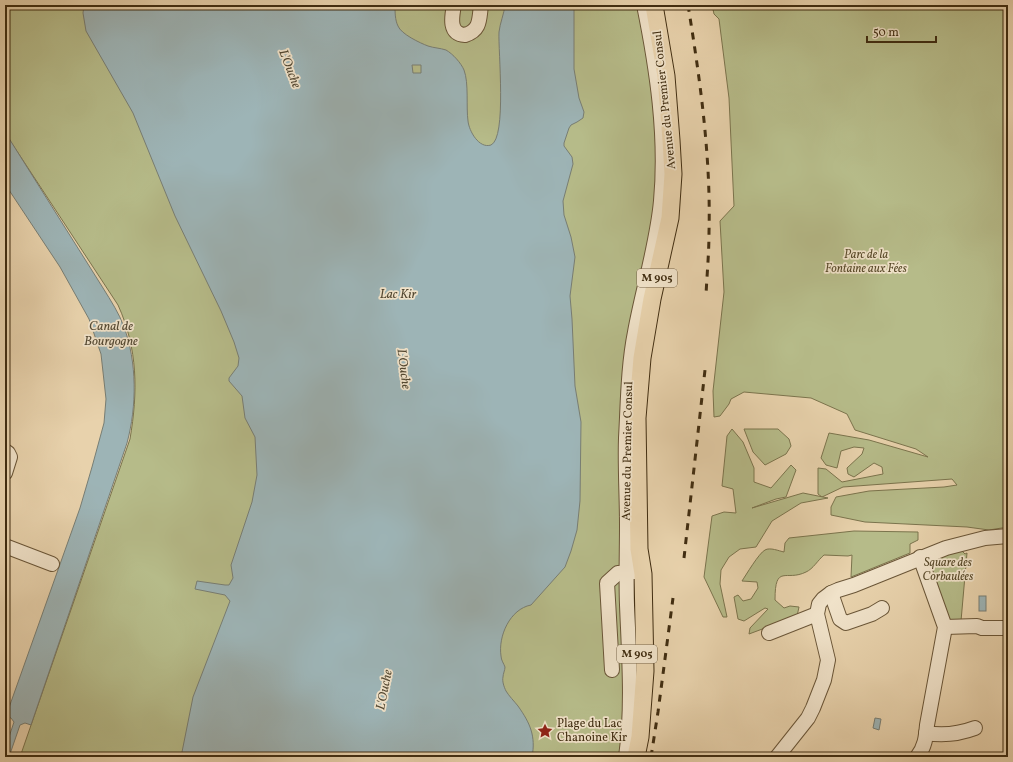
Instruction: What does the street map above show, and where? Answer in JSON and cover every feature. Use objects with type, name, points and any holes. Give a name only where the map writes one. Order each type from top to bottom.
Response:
[{"type":"main road","name":"Avenue du Premier Consul","points":[[636,757],[640,736],[645,671],[635,575],[639,552],[637,418],[642,358],[652,299],[670,218],[673,174],[666,76],[654,5]]},
{"type":"street","points":[[454,5],[452,25],[458,33],[465,35],[477,29],[481,5]]},
{"type":"street","name":"Avenue du Premier Consul","points":[[626,757],[629,737],[635,575],[626,441],[629,381],[634,334],[658,224],[663,170],[659,100],[644,5]]},
{"type":"street","points":[[5,451],[10,457],[5,473]]},
{"type":"street","points":[[777,757],[808,718],[825,675],[828,660],[817,614],[823,598],[830,593],[946,548],[985,538],[1008,536]]},
{"type":"street","points":[[5,546],[52,564]]},
{"type":"street","points":[[918,757],[924,746],[945,627],[920,557]]},
{"type":"street","points":[[612,670],[607,583],[618,573],[635,575]]},
{"type":"street","points":[[830,593],[840,619],[846,623],[872,614],[882,608]]},
{"type":"street","points":[[769,634],[817,614]]},
{"type":"street","points":[[945,627],[977,626],[982,628],[1008,628]]},
{"type":"street","points":[[926,733],[938,735],[960,733],[975,728]]},
{"type":"green space","name":"Lac Kir","points":[[5,5],[639,5],[654,99],[658,174],[622,741],[618,757],[20,757],[130,439],[133,422],[135,388],[133,354],[125,321],[118,305],[5,133]]},
{"type":"green space","name":"Parc de la Fontaine aux Fées","points":[[712,5],[1008,5],[1008,527],[989,530],[967,527],[865,522],[831,515],[831,507],[836,497],[869,491],[957,485],[952,479],[843,487],[822,497],[818,494],[818,468],[826,469],[842,482],[883,474],[882,467],[874,463],[854,477],[848,474],[847,468],[862,454],[864,448],[854,447],[841,451],[837,468],[826,465],[821,458],[829,433],[869,440],[928,457],[916,449],[855,430],[847,414],[811,398],[744,392],[731,399],[720,416],[714,417],[713,391],[724,292],[720,221],[734,206],[729,98],[719,19],[714,14]]},
{"type":"green space","points":[[732,429],[743,442],[754,468],[754,482],[771,488],[791,465],[796,470],[786,497],[752,508],[803,493],[828,498],[801,503],[772,521],[756,547],[740,549],[729,557],[721,570],[720,584],[727,617],[723,617],[704,577],[712,516],[724,512],[736,513],[733,489],[722,486],[727,436]]},
{"type":"green space","points":[[744,429],[778,429],[789,439],[791,446],[786,454],[765,465],[753,452]]},
{"type":"green space","points":[[854,531],[918,532],[918,540],[910,544],[910,553],[851,577],[852,555],[824,555],[811,569],[806,572],[799,575],[783,576],[777,581],[775,600],[784,608],[790,606],[799,607],[797,616],[749,634],[750,628],[768,609],[765,608],[744,621],[738,619],[734,597],[738,595],[743,601],[751,599],[758,588],[757,582],[742,581],[762,552],[769,549],[784,552],[785,543],[789,538]]},
{"type":"green space","name":"Square des Corbaulées","points":[[961,550],[965,554],[967,553],[961,621],[950,621],[930,568],[938,556]]},
{"type":"water","name":"Lac Kir","points":[[84,5],[395,5],[396,21],[403,32],[425,45],[446,50],[461,64],[466,75],[467,115],[470,130],[479,142],[487,146],[491,145],[496,139],[499,127],[501,93],[499,32],[505,5],[574,5],[574,69],[579,98],[584,112],[583,118],[571,125],[569,128],[564,143],[564,146],[572,157],[573,164],[563,201],[564,215],[575,257],[570,296],[575,386],[581,422],[580,501],[577,530],[565,567],[531,605],[517,612],[511,618],[501,640],[501,657],[505,667],[503,679],[504,686],[507,693],[518,706],[529,724],[533,743],[532,757],[181,757],[193,697],[230,601],[225,595],[195,589],[197,581],[229,585],[233,578],[231,565],[252,502],[257,475],[255,437],[245,418],[242,396],[229,381],[229,378],[238,366],[239,358],[234,342],[221,311],[175,216],[133,113],[86,31],[83,13]],"holes":[[[412,65],[421,65],[421,73],[413,73]]]},
{"type":"water","name":"Canal de Bourgogne","points":[[5,132],[117,312],[124,327],[128,341],[134,384],[133,414],[127,443],[31,725],[25,723],[20,725],[9,757],[5,757],[5,749],[14,722],[11,718],[6,716],[80,508],[104,423],[106,399],[101,354],[89,319],[60,267],[5,184]]},
{"type":"water","points":[[979,596],[986,596],[986,611],[979,611]]},
{"type":"water","points":[[875,718],[881,719],[879,730],[873,728]]},
{"type":"railway","points":[[688,5],[704,118],[708,175],[709,240],[706,295]]},
{"type":"railway","points":[[684,558],[705,370]]},
{"type":"railway","points":[[651,757],[673,598]]},
{"type":"place","name":"Plage du Lac Chanoine Kir","points":[[545,731]]},
{"type":"water label","name":"L'Ouche","points":[[289,69]]},
{"type":"water label","name":"L'Ouche","points":[[403,369]]},
{"type":"water label","name":"L'Ouche","points":[[385,690]]}]
